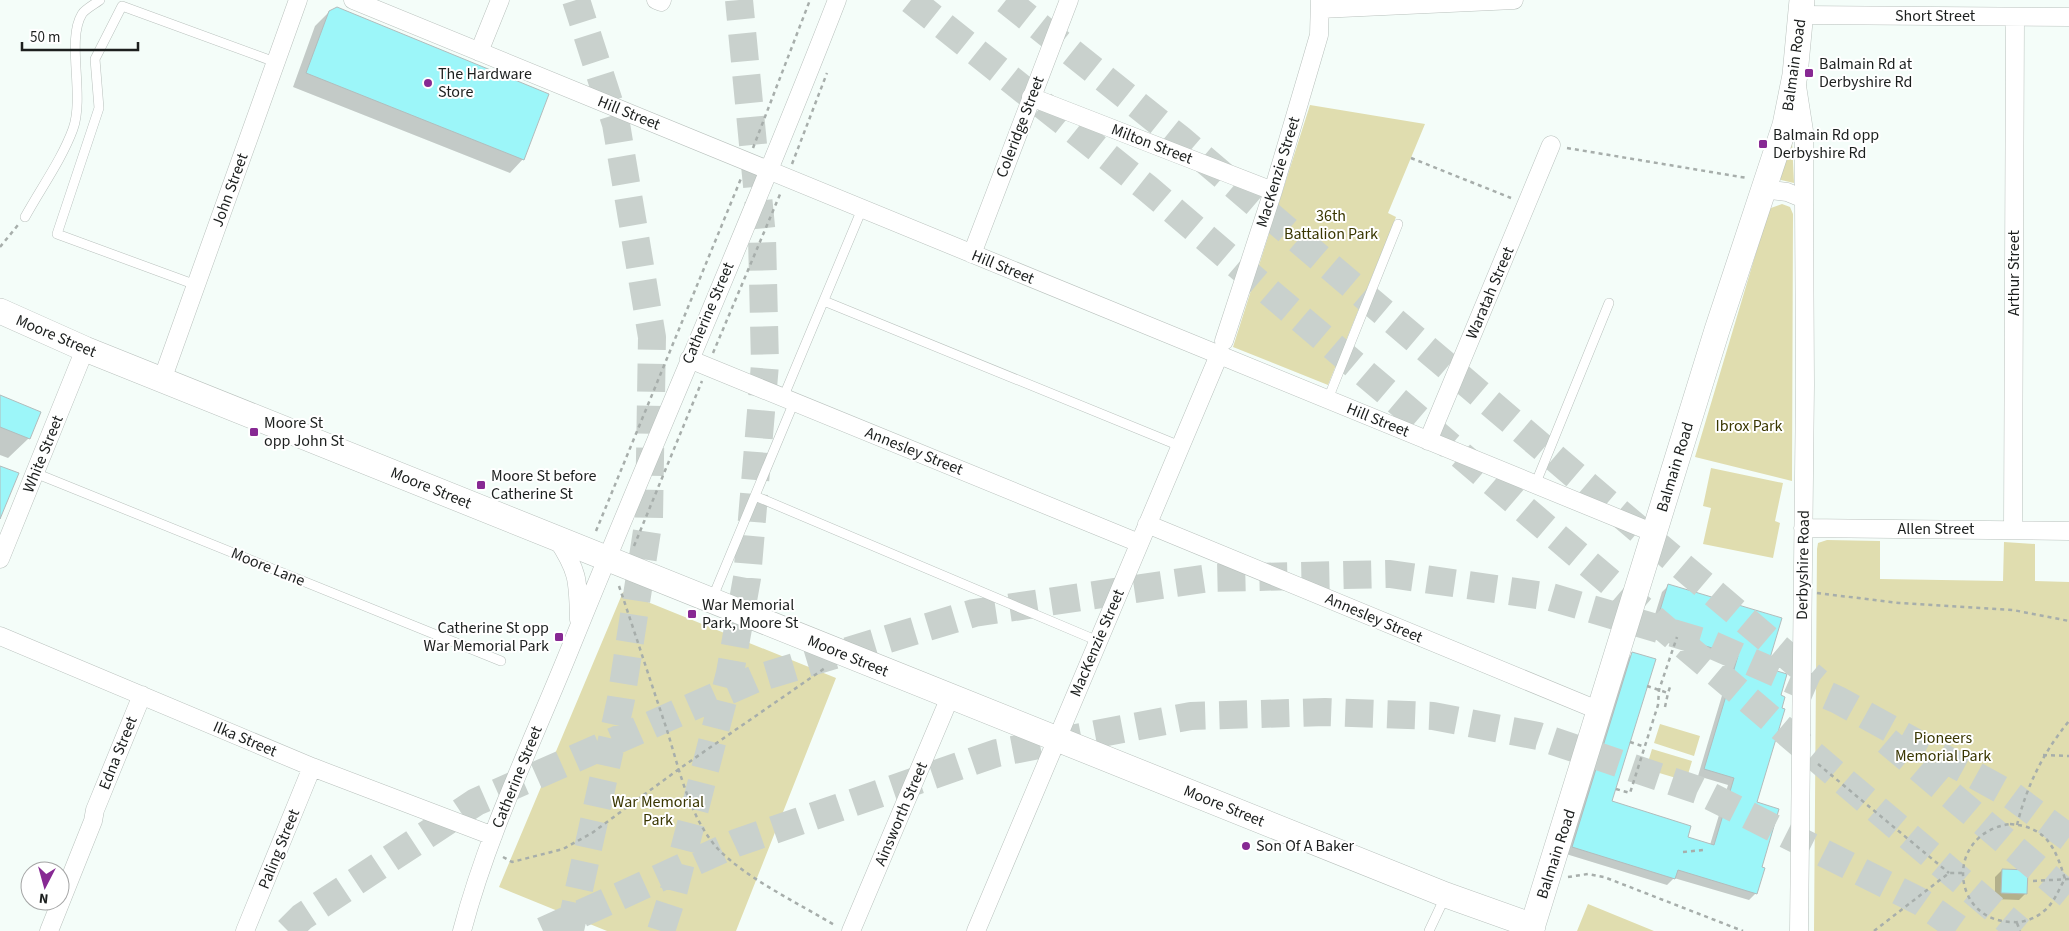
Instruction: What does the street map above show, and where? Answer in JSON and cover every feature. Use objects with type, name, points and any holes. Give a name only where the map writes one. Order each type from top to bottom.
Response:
[{"type":"main road","name":"Balmain Road","points":[[1532,929],[1654,534],[1755,183],[1785,124],[1795,75],[1802,8]]},
{"type":"main road","name":"Moore Street","points":[[0,311],[85,349],[557,540],[1532,929]]},
{"type":"street","name":"John Street","points":[[162,380],[298,0]]},
{"type":"street","name":"Hill Street","points":[[353,0],[972,254],[1221,348],[1328,400],[1654,534]]},
{"type":"street","points":[[479,52],[500,0]]},
{"type":"street","points":[[656,0],[661,2],[662,0]]},
{"type":"street","name":"Catherine Street","points":[[462,931],[477,878],[493,836],[606,559],[769,171],[837,0]]},
{"type":"street","name":"Coleridge Street","points":[[972,254],[1069,0]]},
{"type":"street","points":[[1320,4],[1514,0]]},
{"type":"street","name":"MacKenzie Street","points":[[976,931],[1221,348],[1273,191],[1319,36],[1320,4]]},
{"type":"street","name":"Short Street","points":[[1802,8],[2015,17],[2069,17]]},
{"type":"street","name":"Arthur Street","points":[[2013,529],[2015,17]]},
{"type":"street","name":"Derbyshire Road","points":[[1795,75],[1804,131],[1799,931]]},
{"type":"street","name":"Milton Street","points":[[1031,97],[1273,191]]},
{"type":"street","name":"Waratah Street","points":[[1428,441],[1551,145]]},
{"type":"street","points":[[1755,183],[1804,199]]},
{"type":"street","name":"White Street","points":[[0,559],[85,349]]},
{"type":"street","name":"Annesley Street","points":[[689,360],[1139,543]]},
{"type":"street","name":"Annesley Street","points":[[1147,524],[1600,711]]},
{"type":"street","name":"Allen Street","points":[[1803,528],[2069,531]]},
{"type":"street","name":"Catherine Street","points":[[557,540],[568,556],[577,578],[579,626]]},
{"type":"street","name":"Ilka Street","points":[[0,636],[312,766],[493,836]]},
{"type":"street","name":"Edna Street","points":[[49,931],[93,821],[95,810],[142,695]]},
{"type":"street","name":"Ainsworth Street","points":[[844,929],[950,697]]},
{"type":"street","name":"Paling Street","points":[[245,931],[312,766]]},
{"type":"street","name":"Edna Street","points":[[66,861],[84,817],[95,810]]},
{"type":"street","points":[[38,931],[46,911]]},
{"type":"lane","points":[[25,217],[56,163],[73,128],[78,96],[75,38],[82,14],[100,0]]},
{"type":"lane","points":[[196,285],[57,234],[99,108],[96,59],[122,6],[275,62]]},
{"type":"lane","points":[[711,601],[755,496],[824,301],[862,209]]},
{"type":"lane","points":[[1328,400],[1398,224]]},
{"type":"lane","points":[[824,301],[1180,446]]},
{"type":"lane","points":[[1535,484],[1609,303]]},
{"type":"lane","name":"Moore Lane","points":[[35,473],[501,661]]},
{"type":"lane","points":[[755,496],[1098,641]]},
{"type":"lane","points":[[1429,931],[1446,894]]},
{"type":"path","name":"Catherine Street","points":[[596,531],[747,162],[810,0]]},
{"type":"path","points":[[632,545],[786,178],[828,71]]},
{"type":"path","points":[[1551,145],[1755,183]]},
{"type":"path","points":[[1411,158],[1527,204]]},
{"type":"path","points":[[0,247],[25,217]]},
{"type":"path","points":[[619,586],[679,769],[699,821],[718,849],[746,873],[844,929]]},
{"type":"path","points":[[1814,592],[1899,603],[2013,610],[2069,621]]},
{"type":"path","points":[[1616,789],[1630,794],[1658,705],[1659,690],[1677,637]]},
{"type":"path","points":[[502,857],[512,862],[563,849],[592,833],[679,769],[826,667]]},
{"type":"path","points":[[1647,686],[1668,693]]},
{"type":"path","points":[[1664,707],[1670,687]]},
{"type":"path","points":[[2017,825],[2027,792],[2043,755],[2069,721]]},
{"type":"path","points":[[1630,742],[1645,746]]},
{"type":"path","points":[[1801,750],[1949,873]]},
{"type":"path","points":[[2043,755],[2069,756]]},
{"type":"path","points":[[2017,825],[2030,827],[2047,838],[2058,855],[2067,879],[2052,903],[2044,911],[2027,920],[2017,922],[1998,921],[1976,908],[1967,894],[1962,873],[1967,852],[1977,838],[2000,826],[2017,825]]},
{"type":"path","points":[[1683,852],[1704,850]]},
{"type":"path","points":[[1874,931],[1949,873],[1962,873]]},
{"type":"path","points":[[1568,877],[1588,874],[1604,877],[1743,931]]},
{"type":"path","points":[[2033,881],[2067,879]]},
{"type":"path","points":[[2017,922],[2020,931]]},
{"type":"green space","name":"36th Battalion Park","points":[[1310,105],[1425,124],[1388,213],[1396,217],[1328,385],[1233,347]]},
{"type":"green space","points":[[1792,141],[1794,183],[1781,180],[1780,177]]},
{"type":"green space","name":"Ibrox Park","points":[[1782,204],[1790,207],[1793,214],[1792,481],[1695,457],[1767,216],[1771,208]]},
{"type":"green space","points":[[1711,468],[1783,483],[1775,521],[1780,523],[1773,558],[1703,544],[1711,508],[1703,506]]},
{"type":"green space","name":"Pioneers Memorial Park","points":[[1827,540],[1880,541],[1880,579],[2003,581],[2004,542],[2035,544],[2035,581],[2069,582],[2069,931],[1814,931],[1817,549],[1818,543]]},
{"type":"green space","name":"War Memorial Park","points":[[623,592],[836,678],[736,931],[607,931],[499,887]]},
{"type":"green space","points":[[1660,724],[1700,736],[1694,756],[1654,743]]},
{"type":"green space","points":[[1652,749],[1692,761],[1686,781],[1646,769]]},
{"type":"green space","points":[[1588,904],[1654,931],[1577,931]]},
{"type":"building","name":"The Hardware Store","points":[[337,7],[549,94],[524,160],[306,73],[329,11]]},
{"type":"building","points":[[0,395],[41,412],[30,439],[0,427]]},
{"type":"building","points":[[0,466],[19,473],[0,519]]},
{"type":"building","points":[[1668,584],[1782,618],[1767,668],[1787,674],[1781,695],[1785,697],[1782,708],[1785,709],[1757,802],[1779,809],[1762,867],[1765,868],[1757,894],[1678,870],[1675,879],[1572,847],[1632,652],[1656,659],[1612,801],[1691,826],[1688,837],[1714,845],[1734,778],[1704,769],[1738,656],[1654,630]]},
{"type":"building","points":[[2002,869],[2028,870],[2027,894],[2001,893]]},
{"type":"tunnel","points":[[570,930],[621,699],[649,518],[652,337],[616,124],[576,0]]},
{"type":"tunnel","points":[[661,931],[672,897],[730,673],[747,578],[765,364],[762,237],[739,0]]},
{"type":"tunnel","points":[[911,0],[1147,188],[2020,931]]},
{"type":"tunnel","points":[[1006,0],[1180,139],[1818,682]]},
{"type":"tunnel","points":[[288,931],[302,917],[476,802],[755,679],[974,613],[1209,578],[1390,574],[1551,597],[1710,644],[1838,700],[2011,795],[2069,838]]},
{"type":"tunnel","points":[[543,931],[736,843],[997,753],[1191,716],[1325,712],[1433,716],[1538,736],[1698,790],[1921,902],[1962,931]]},
{"type":"tunnel","points":[[1887,741],[2069,895]]},
{"type":"place","name":"Balmain Rd at Derbyshire Rd","points":[[1809,73]]},
{"type":"place","name":"The Hardware Store","points":[[428,83]]},
{"type":"place","name":"Balmain Rd opp Derbyshire Rd","points":[[1763,144]]},
{"type":"place","name":"Moore St opp John St","points":[[254,432]]},
{"type":"place","name":"Moore St before Catherine St","points":[[481,485]]},
{"type":"place","name":"War Memorial Park, Moore St","points":[[692,614]]},
{"type":"place","name":"Catherine St opp War Memorial Park","points":[[559,637]]},
{"type":"place","name":"Son Of A Baker","points":[[1246,846]]}]
